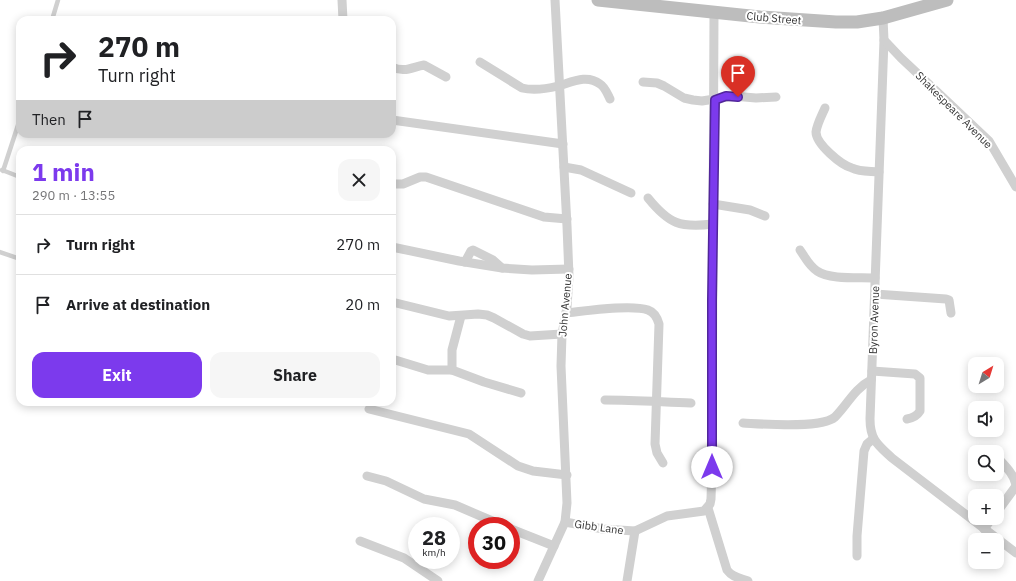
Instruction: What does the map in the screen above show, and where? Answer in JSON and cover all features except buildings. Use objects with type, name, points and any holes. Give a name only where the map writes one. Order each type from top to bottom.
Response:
[{"type":"main road","name":"Club Street","points":[[598,0],[818,22],[857,22],[883,18],[947,0]]},
{"type":"street","points":[[342,0],[342,16]]},
{"type":"street","name":"John Avenue","points":[[538,581],[565,522],[567,503],[561,366],[562,334],[566,313],[569,268],[555,0]]},
{"type":"street","points":[[714,12],[715,100],[712,467],[711,500],[708,508],[727,570],[735,577],[748,581]]},
{"type":"street","name":"Byron Avenue","points":[[873,439],[870,428],[884,40],[883,18]]},
{"type":"street","name":"Shakespeare Avenue","points":[[884,40],[989,142],[1016,187]]},
{"type":"street","points":[[480,62],[522,88],[528,90],[541,90],[580,79],[593,80],[604,87],[610,99]]},
{"type":"street","points":[[396,69],[402,71],[424,65],[446,77]]},
{"type":"street","points":[[643,82],[657,83],[684,98],[693,100],[715,100],[733,96],[756,98],[776,96]]},
{"type":"street","points":[[825,108],[816,130],[819,141],[824,148],[840,162],[850,168],[879,172]]},
{"type":"street","points":[[396,121],[563,144]]},
{"type":"street","points":[[564,167],[581,170],[631,193]]},
{"type":"street","points":[[396,184],[403,184],[420,177],[426,177],[544,217],[567,218]]},
{"type":"street","points":[[648,198],[661,214],[676,223],[690,226],[713,224]]},
{"type":"street","points":[[713,204],[756,211],[765,216]]},
{"type":"street","points":[[396,248],[502,268],[532,270],[569,268]]},
{"type":"street","points":[[465,262],[471,251],[475,250],[493,260],[502,268]]},
{"type":"street","points":[[800,250],[812,267],[823,275],[875,278]]},
{"type":"street","points":[[875,294],[946,299],[949,300],[951,313]]},
{"type":"street","points":[[396,303],[449,316],[478,314],[490,316],[523,334],[530,336],[562,334]]},
{"type":"street","points":[[566,313],[634,308],[647,310],[656,316],[659,324],[655,444],[656,453],[663,464]]},
{"type":"street","points":[[452,370],[452,350],[461,316]]},
{"type":"street","points":[[396,360],[428,370],[452,370],[520,393]]},
{"type":"street","points":[[744,424],[799,424],[826,422],[836,416],[872,375],[915,374],[920,378],[920,411],[918,415],[907,419]]},
{"type":"street","points":[[605,400],[691,402]]},
{"type":"street","points":[[369,409],[469,434],[518,466],[566,475]]},
{"type":"street","points":[[857,556],[857,536],[864,451],[867,444],[873,439],[892,458],[1016,553]]},
{"type":"street","points":[[1004,465],[1012,474],[1016,485],[1004,502]]},
{"type":"street","points":[[367,476],[386,481],[424,499],[455,505],[483,517]]},
{"type":"street","name":"Gibb Lane","points":[[565,522],[603,529],[635,531],[667,516],[701,512],[708,508]]},
{"type":"street","points":[[984,529],[987,525]]},
{"type":"street","points":[[627,581],[635,531]]},
{"type":"street","points":[[520,533],[554,546]]},
{"type":"street","points":[[360,541],[404,558],[438,581]]},
{"type":"lane","points":[[53,16],[58,0]]},
{"type":"lane","points":[[16,130],[1,170],[16,176]]},
{"type":"lane","points":[[0,252],[16,258]]},
{"type":"route","points":[[712,467],[712,300],[715,100],[726,96],[738,97]]}]
